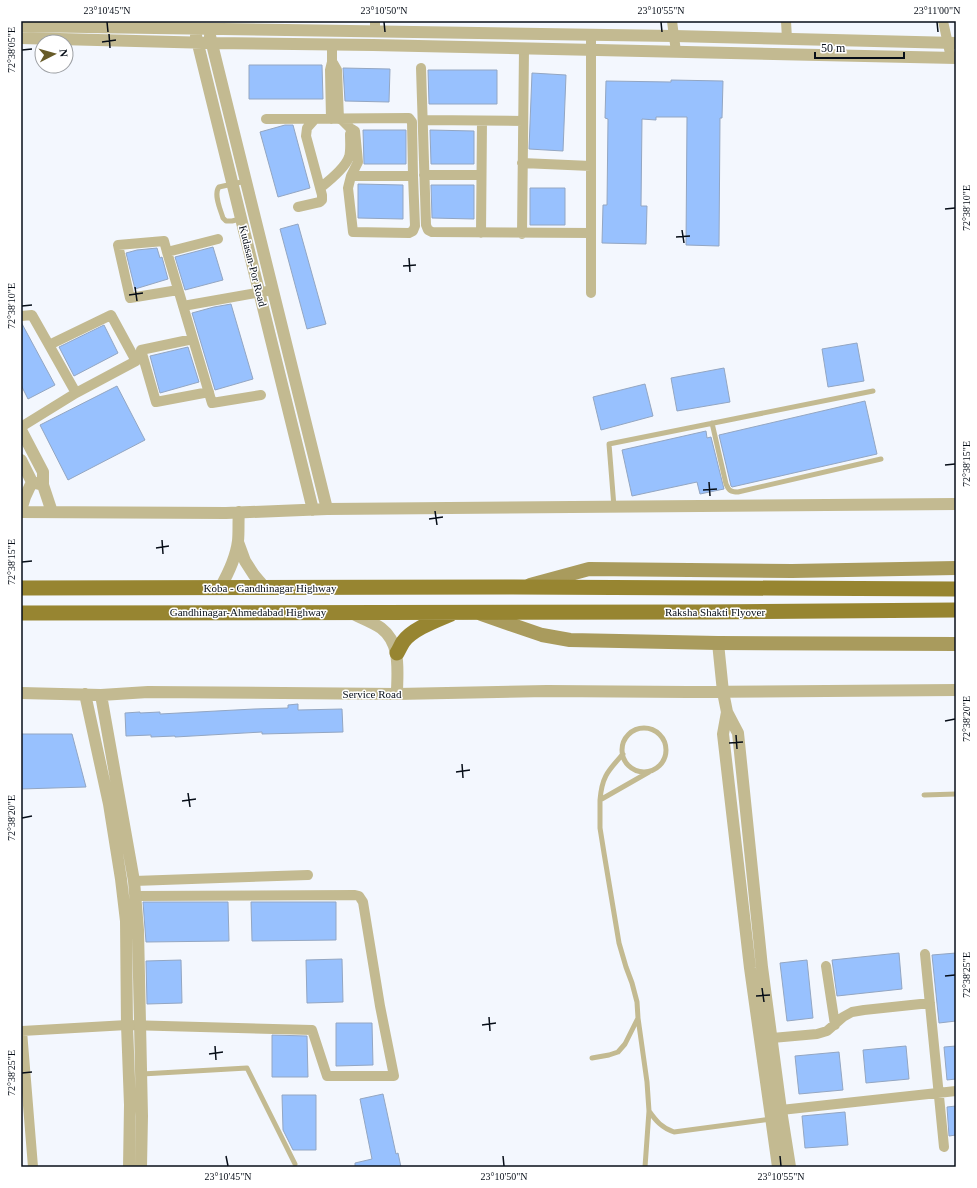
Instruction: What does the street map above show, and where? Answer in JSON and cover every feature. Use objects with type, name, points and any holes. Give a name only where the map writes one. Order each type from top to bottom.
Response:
[{"type":"main road","points":[[520,587],[589,569],[792,571],[956,568]]},
{"type":"main road","name":"Koba - Gandhinagar Highway","points":[[21,588],[520,587]]},
{"type":"main road","points":[[520,587],[956,589]]},
{"type":"main road","name":"Raksha Shakti Flyover","points":[[475,612],[956,610]]},
{"type":"main road","points":[[397,653],[403,642],[413,632],[455,612]]},
{"type":"main road","points":[[475,612],[542,635],[570,640],[718,643],[956,644]]},
{"type":"main road","name":"Gandhinagar-Ahmedabad Highway","points":[[21,613],[475,612]]},
{"type":"street","points":[[672,21],[676,52]]},
{"type":"street","points":[[786,21],[787,39]]},
{"type":"street","points":[[21,38],[197,43],[953,58],[952,42],[944,21]]},
{"type":"street","name":"Kudasan-Por Road","points":[[194,25],[197,43],[314,510]]},
{"type":"street","name":"Kudasan-Por Road","points":[[208,25],[327,509]]},
{"type":"street","points":[[21,26],[375,26],[591,35],[952,42]]},
{"type":"street","points":[[591,35],[591,293]]},
{"type":"street","points":[[266,119],[337,119],[410,118],[412,122],[412,176],[415,226],[413,231],[409,233],[353,232],[348,188],[351,176],[358,162],[355,131],[337,119],[330,70],[332,62],[332,45]]},
{"type":"street","points":[[522,234],[524,49]]},
{"type":"street","points":[[421,68],[426,225],[428,230],[432,232],[522,234],[591,233]]},
{"type":"street","points":[[298,207],[320,202],[322,200],[306,136],[307,128],[314,119]]},
{"type":"street","points":[[423,120],[523,121]]},
{"type":"street","points":[[481,233],[482,121]]},
{"type":"street","points":[[320,188],[338,173],[349,157],[350,128]]},
{"type":"street","points":[[522,163],[591,166]]},
{"type":"street","points":[[424,175],[481,175]]},
{"type":"street","points":[[351,176],[412,176]]},
{"type":"street","points":[[167,252],[218,239]]},
{"type":"street","points":[[178,290],[130,298],[118,245],[164,241],[212,403],[261,395]]},
{"type":"street","points":[[183,306],[273,290]]},
{"type":"street","points":[[21,316],[32,315],[76,393]]},
{"type":"street","points":[[21,427],[76,393],[136,361],[111,315],[49,344]]},
{"type":"street","points":[[193,339],[141,350],[156,402],[209,392]]},
{"type":"street","points":[[287,403],[300,400]]},
{"type":"street","points":[[21,430],[42,472],[38,483],[25,497],[21,511],[238,512],[327,509],[615,508],[956,504]]},
{"type":"street","points":[[21,460],[38,483],[52,512]]},
{"type":"street","points":[[220,588],[227,576],[238,542],[238,512]]},
{"type":"street","points":[[238,542],[245,561],[265,588]]},
{"type":"street","points":[[348,612],[381,628],[387,633],[394,643],[397,653],[397,694]]},
{"type":"street","points":[[718,643],[723,692],[727,712],[738,733],[762,967],[790,1167]]},
{"type":"street","name":"Service Road","points":[[21,693],[101,694],[148,692],[397,694],[547,691],[723,692],[956,690]]},
{"type":"street","points":[[85,694],[115,803],[134,881],[140,982],[141,1167]]},
{"type":"street","points":[[101,694],[115,803],[126,921],[127,1025],[130,1104],[129,1167]]},
{"type":"street","points":[[727,712],[723,734],[750,968],[778,1167]]},
{"type":"street","points":[[134,881],[308,875]]},
{"type":"street","points":[[33,1167],[24,1106],[22,1031],[127,1025],[312,1030],[327,1076],[394,1076],[362,902],[359,896],[355,894],[135,896]]},
{"type":"street","points":[[925,954],[944,1147]]},
{"type":"street","points":[[826,966],[835,1025]]},
{"type":"street","points":[[772,1038],[817,1034],[827,1031],[843,1017],[852,1012],[930,1003]]},
{"type":"street","points":[[781,1110],[956,1091]]},
{"type":"lane","points":[[241,219],[232,222],[226,221],[223,218],[216,190],[218,187],[246,181]]},
{"type":"lane","points":[[615,508],[609,444],[873,391]]},
{"type":"lane","points":[[712,423],[726,484],[728,490],[732,492],[738,492],[881,459]]},
{"type":"lane","points":[[600,800],[651,771],[656,768],[664,759],[666,747],[664,740],[660,735],[650,729],[637,729],[632,732],[624,742],[622,754],[624,760],[638,772],[651,771]]},
{"type":"lane","points":[[622,754],[606,775],[602,785],[600,800],[600,828],[619,943],[637,1002],[649,1111],[645,1167]]},
{"type":"lane","points":[[924,796],[956,794]]},
{"type":"lane","points":[[592,1058],[618,1052],[625,1044],[638,1018]]},
{"type":"lane","points":[[141,1074],[247,1068],[295,1164]]},
{"type":"lane","points":[[649,1111],[658,1123],[666,1129],[674,1132],[771,1119]]},
{"type":"building","points":[[249,65],[322,65],[323,99],[249,99]]},
{"type":"building","points":[[343,68],[390,69],[389,102],[345,101]]},
{"type":"building","points":[[428,70],[497,70],[497,104],[429,104]]},
{"type":"building","points":[[532,73],[566,75],[563,151],[529,149]]},
{"type":"building","points":[[671,80],[723,81],[722,118],[720,118],[719,246],[686,245],[687,117],[656,117],[656,120],[642,119],[641,206],[647,206],[646,244],[602,243],[603,205],[607,205],[608,119],[605,118],[606,81],[671,82]]},
{"type":"building","points":[[285,125],[293,125],[310,188],[278,197],[260,132]]},
{"type":"building","points":[[363,130],[406,130],[406,164],[364,164]]},
{"type":"building","points":[[430,130],[474,131],[474,164],[431,164]]},
{"type":"building","points":[[358,184],[403,185],[403,219],[358,218]]},
{"type":"building","points":[[431,185],[474,185],[474,219],[432,218]]},
{"type":"building","points":[[530,188],[565,188],[565,225],[530,225]]},
{"type":"building","points":[[298,224],[326,324],[307,329],[280,229]]},
{"type":"building","points":[[213,247],[223,280],[185,290],[175,257]]},
{"type":"building","points":[[157,248],[160,258],[162,257],[168,279],[135,289],[126,253],[137,250]]},
{"type":"building","points":[[231,304],[253,379],[215,390],[192,313]]},
{"type":"building","points":[[21,322],[55,385],[28,399],[21,385]]},
{"type":"building","points":[[104,325],[118,353],[74,376],[59,347]]},
{"type":"building","points":[[857,343],[864,381],[828,387],[822,349]]},
{"type":"building","points":[[188,347],[199,382],[160,393],[150,356]]},
{"type":"building","points":[[724,368],[730,402],[677,411],[671,378]]},
{"type":"building","points":[[645,384],[653,416],[601,430],[593,397]]},
{"type":"building","points":[[117,386],[145,440],[68,480],[40,425]]},
{"type":"building","points":[[865,401],[877,454],[731,486],[719,435]]},
{"type":"building","points":[[706,431],[707,438],[711,437],[724,489],[700,494],[697,482],[632,496],[622,450]]},
{"type":"building","points":[[298,704],[298,710],[342,709],[343,732],[262,734],[262,732],[175,737],[151,737],[151,735],[126,736],[125,713],[160,712],[160,714],[288,708],[288,705]]},
{"type":"building","points":[[21,734],[72,734],[86,787],[21,789]]},
{"type":"building","points":[[143,902],[228,902],[229,941],[146,942]]},
{"type":"building","points":[[251,902],[336,902],[336,940],[252,941]]},
{"type":"building","points":[[899,953],[902,989],[837,996],[832,960]]},
{"type":"building","points":[[956,953],[956,1021],[939,1023],[932,955]]},
{"type":"building","points":[[342,959],[343,1002],[307,1003],[306,960]]},
{"type":"building","points":[[181,960],[182,1003],[147,1004],[146,961]]},
{"type":"building","points":[[807,960],[813,1018],[787,1021],[780,963]]},
{"type":"building","points":[[336,1023],[372,1023],[373,1065],[336,1066]]},
{"type":"building","points":[[272,1035],[307,1036],[308,1077],[272,1077]]},
{"type":"building","points":[[906,1046],[909,1079],[866,1083],[863,1050]]},
{"type":"building","points":[[956,1046],[956,1079],[947,1080],[944,1047]]},
{"type":"building","points":[[839,1052],[843,1090],[799,1094],[795,1056]]},
{"type":"building","points":[[383,1094],[396,1154],[398,1153],[401,1167],[355,1167],[355,1163],[372,1159],[360,1099]]},
{"type":"building","points":[[282,1095],[316,1095],[316,1150],[293,1150],[283,1130]]},
{"type":"building","points":[[956,1106],[956,1135],[949,1136],[947,1107]]},
{"type":"building","points":[[845,1112],[848,1145],[805,1148],[802,1116]]}]
